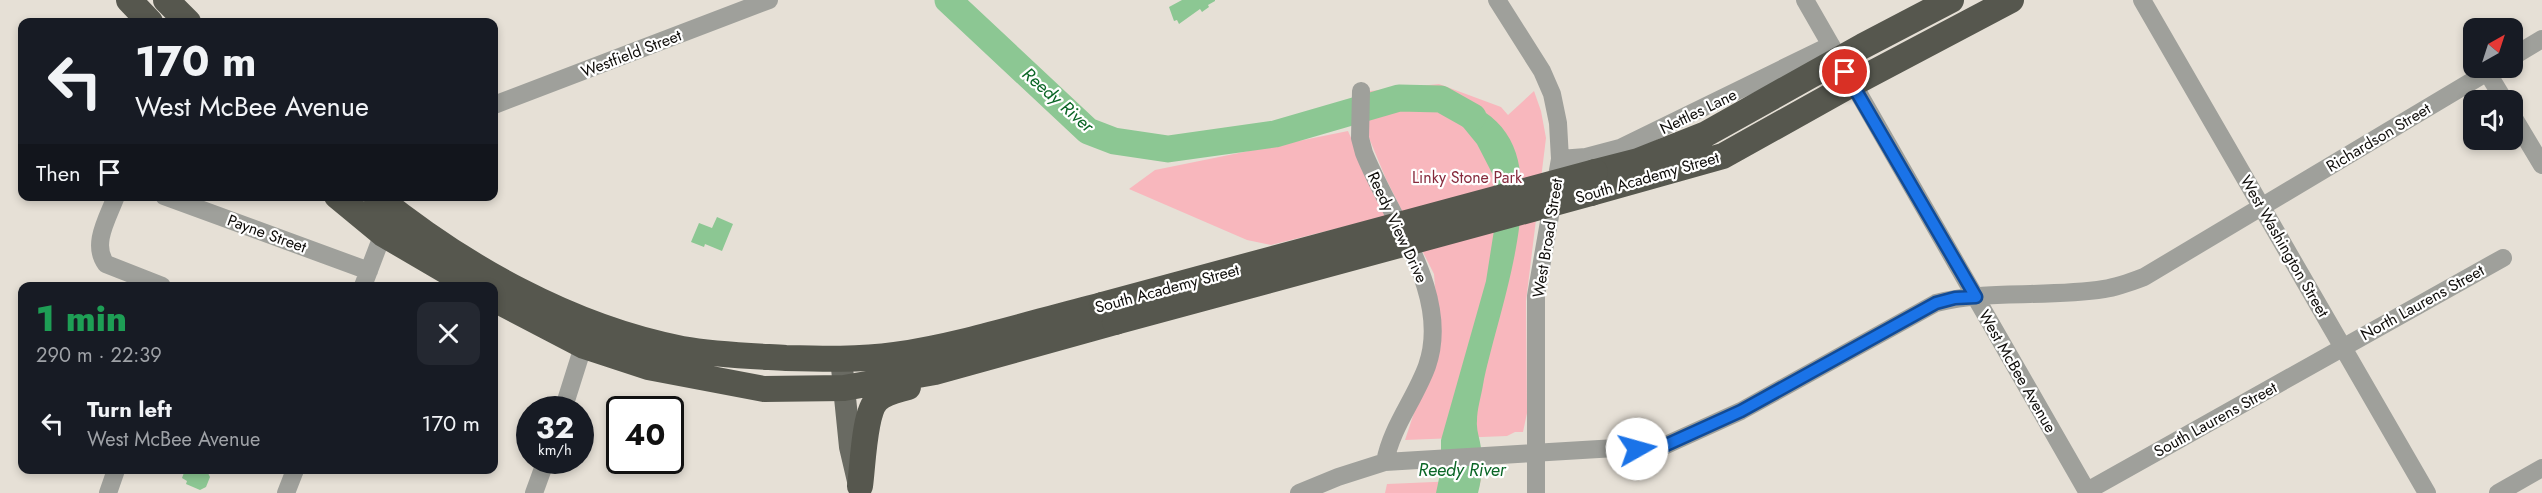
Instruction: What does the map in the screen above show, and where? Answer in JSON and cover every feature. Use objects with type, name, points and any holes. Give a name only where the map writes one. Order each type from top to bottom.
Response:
[{"type":"highway","points":[[129,0],[146,18]]},
{"type":"highway","points":[[166,0],[184,18]]},
{"type":"highway","name":"South Academy Street","points":[[1593,183],[1638,161],[1706,134],[1835,53],[1951,0]]},
{"type":"highway","name":"South Academy Street","points":[[498,301],[584,346],[648,367],[764,389],[844,388],[934,372],[1108,314],[1593,183],[1723,156],[1852,84],[2011,0]]},
{"type":"highway","points":[[343,201],[383,234],[465,282]]},
{"type":"highway","name":"South Academy Street","points":[[388,201],[424,235],[470,264],[546,303],[591,322],[681,348],[763,357],[841,358],[893,355],[1108,314]]},
{"type":"highway","points":[[861,489],[867,420],[871,409],[878,399],[908,387],[934,372]]},
{"type":"main road","points":[[841,358],[850,447],[861,489]]},
{"type":"street","name":"Westfield Street","points":[[498,103],[769,0]]},
{"type":"street","name":"West Broad Street","points":[[1497,0],[1542,71],[1552,94],[1558,123],[1560,159],[1536,296],[1536,493]]},
{"type":"street","name":"West McBee Avenue","points":[[1804,0],[2088,492]]},
{"type":"street","name":"West Washington Street","points":[[2142,0],[2427,493]]},
{"type":"street","points":[[2523,50],[2542,39]]},
{"type":"street","name":"Nettles Lane","points":[[1560,159],[1586,157],[1620,148],[1835,53]]},
{"type":"street","name":"Richardson Street","points":[[1299,493],[1338,477],[1385,462],[1536,455],[1666,445],[1741,411],[1936,303],[1955,298],[2015,293],[2081,292],[2126,284],[2144,278],[2478,78]]},
{"type":"street","name":"Reedy View Drive","points":[[1361,91],[1360,138],[1368,163],[1424,280],[1434,329],[1427,365],[1418,389],[1388,446],[1385,462]]},
{"type":"street","points":[[2523,133],[2542,165]]},
{"type":"street","points":[[114,201],[98,249],[101,257],[106,264],[152,282]]},
{"type":"street","name":"Payne Street","points":[[176,201],[366,279]]},
{"type":"street","points":[[366,279],[383,234],[388,201]]},
{"type":"street","name":"North Laurens Street","points":[[2342,346],[2503,258]]},
{"type":"street","points":[[567,396],[591,322]]},
{"type":"street","name":"South Laurens Street","points":[[2088,492],[2342,346]]},
{"type":"street","points":[[2498,493],[2542,468]]},
{"type":"street","points":[[108,493],[115,474]]},
{"type":"street","points":[[286,493],[293,474]]},
{"type":"street","points":[[534,493],[541,474]]},
{"type":"green space","name":"Linky Stone Park","points":[[1439,84],[1501,107],[1508,115],[1534,91],[1541,111],[1546,138],[1526,301],[1527,413],[1523,432],[1515,432],[1507,436],[1405,440],[1439,337],[1434,274],[1386,179],[1367,133],[1370,91]]},
{"type":"green space","points":[[1348,131],[1386,216],[1271,245],[1247,240],[1129,189],[1155,170]]},
{"type":"green space","points":[[1481,480],[1477,493],[1385,493],[1387,484]]},
{"type":"water","points":[[1182,0],[1215,1],[1202,12],[1200,9],[1179,24],[1177,20],[1174,21],[1169,7]]},
{"type":"water","name":"Reedy River","points":[[1460,98],[1491,117],[1506,133],[1517,158],[1521,188],[1520,221],[1478,412],[1477,428],[1482,465],[1478,493],[1436,493],[1441,469],[1441,440],[1486,281],[1497,211],[1493,175],[1477,144],[1441,100]]},
{"type":"water","points":[[717,217],[733,224],[722,251],[705,244],[704,247],[691,242],[699,223],[712,228]]},
{"type":"water","points":[[184,474],[208,474],[210,477],[206,487],[200,490],[186,484],[187,481],[182,478]]},
{"type":"waterway","name":"Reedy River","points":[[948,0],[1088,131],[1114,141],[1168,149],[1275,134],[1399,98],[1441,99],[1473,117]]},
{"type":"route","points":[[1637,449],[1666,445],[1741,411],[1936,303],[1955,298],[1976,297],[1845,72]]}]
